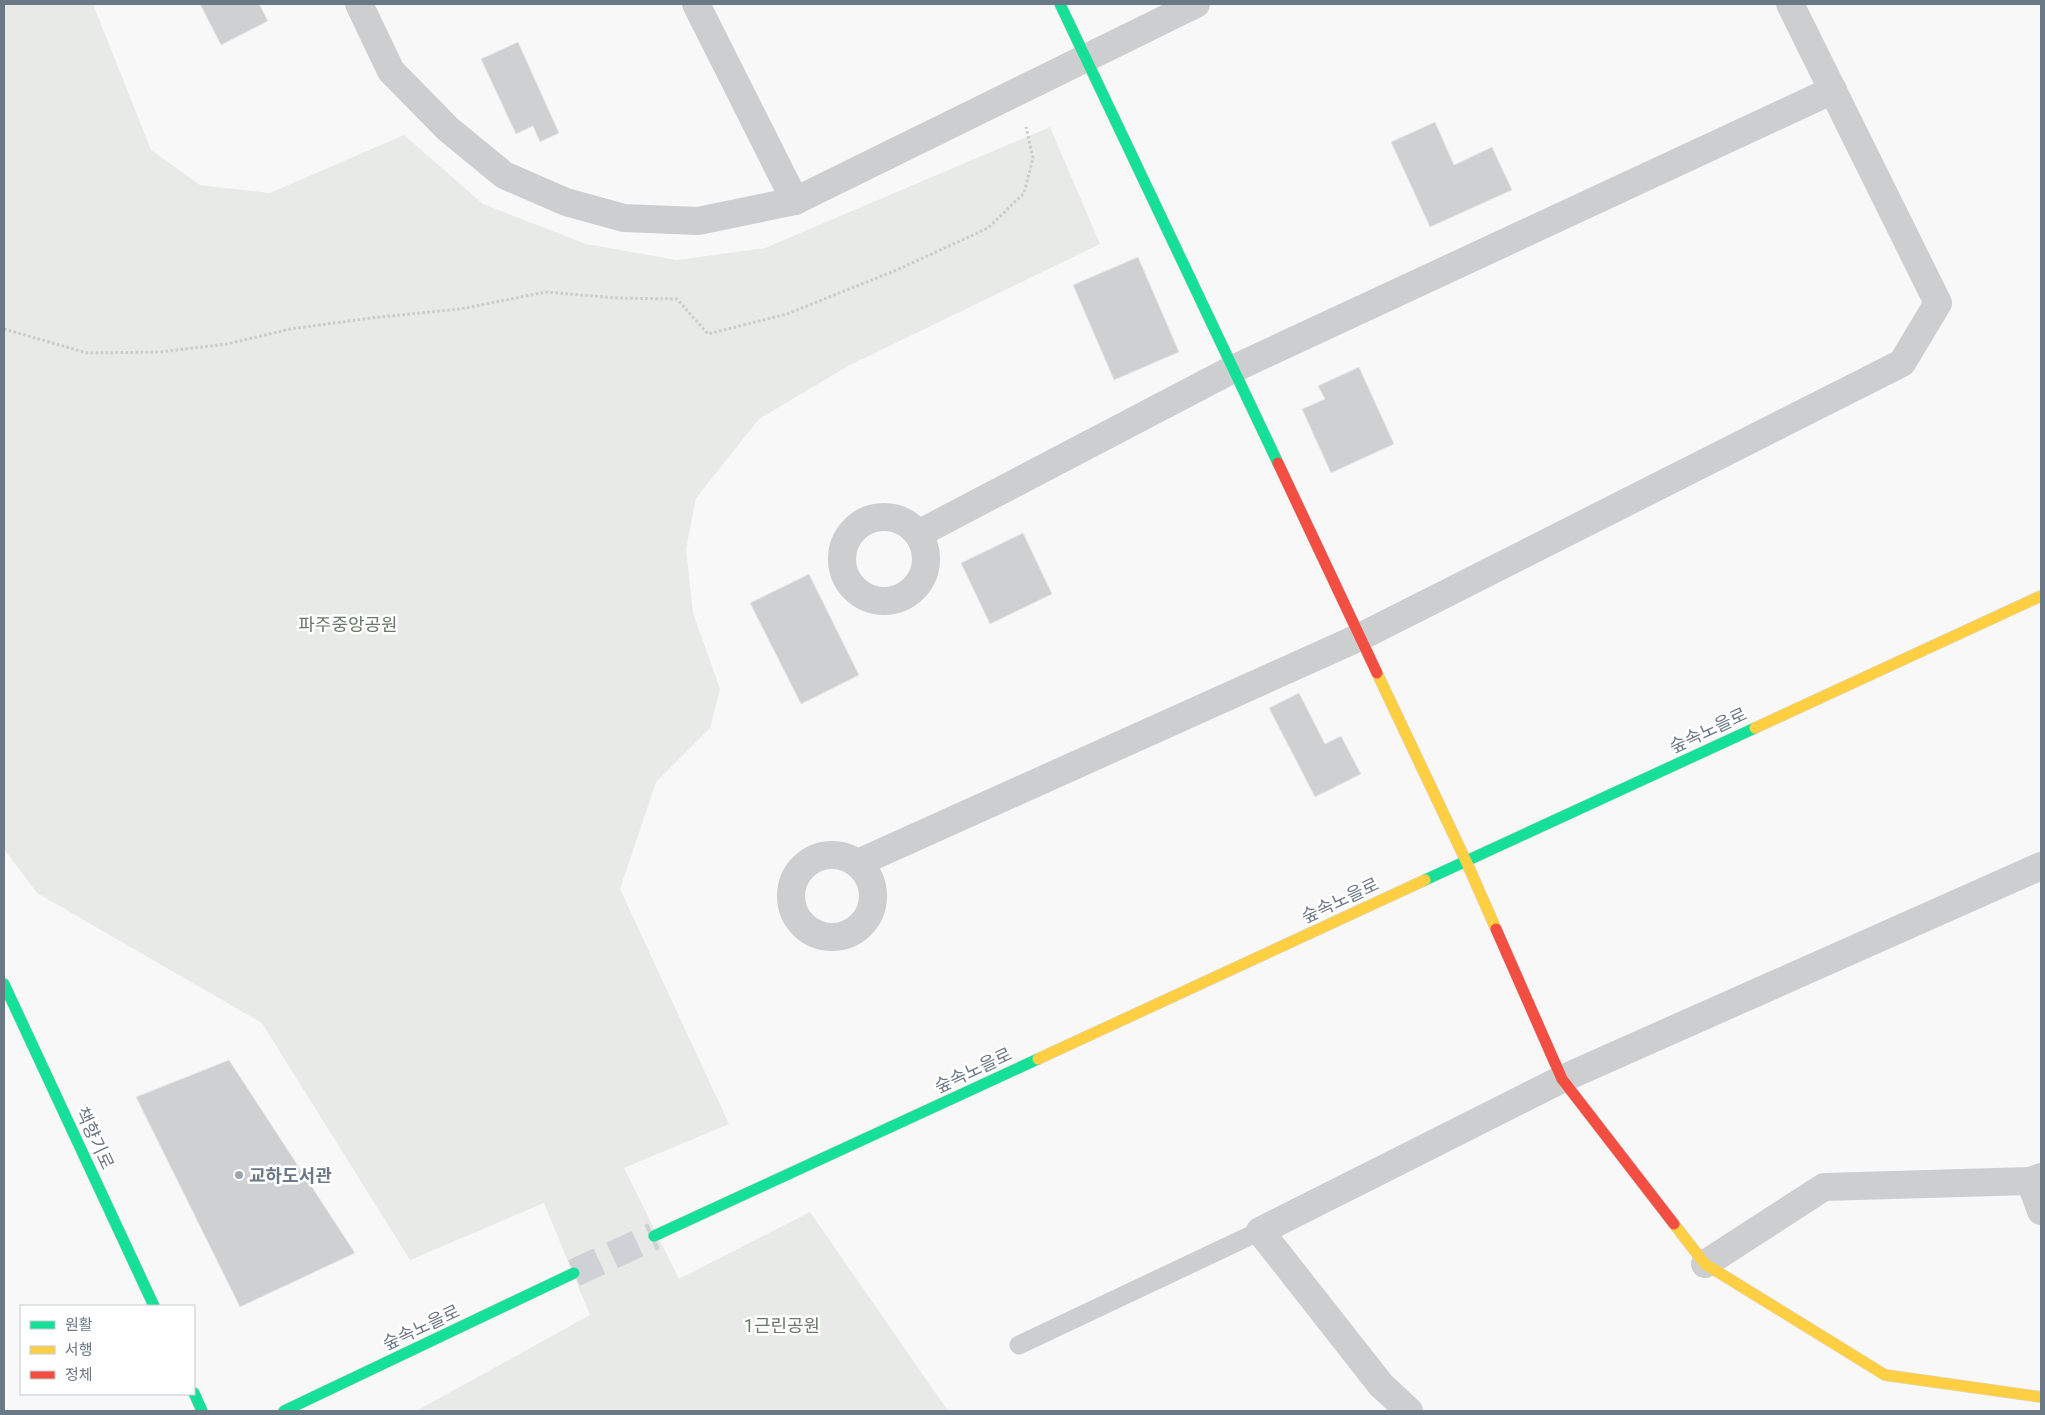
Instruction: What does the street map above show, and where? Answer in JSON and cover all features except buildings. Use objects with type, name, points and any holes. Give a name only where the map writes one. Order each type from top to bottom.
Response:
[{"type":"street","points":[[358,4],[392,71],[448,129],[504,175],[566,202],[624,218],[698,221],[795,201],[1196,4]]},
{"type":"street","points":[[696,4],[795,201]]},
{"type":"street","points":[[1060,4],[1466,860],[1562,1079],[1705,1264],[1885,1374],[2041,1397]]},
{"type":"street","points":[[858,863],[1360,637],[1902,363],[1938,304],[1790,4]]},
{"type":"street","points":[[918,534],[1233,369],[1833,90]]},
{"type":"street","name":"숲속노을로","points":[[654,1236],[2041,596]]},
{"type":"street","points":[[1409,1411],[1381,1385],[1260,1231],[1562,1079],[2041,866]]},
{"type":"street","name":"책향기로","points":[[4,984],[154,1305]]},
{"type":"street","points":[[1705,1264],[1824,1187],[2036,1179],[2041,1211]]},
{"type":"street","name":"숲속노을로","points":[[284,1411],[574,1273]]},
{"type":"street","points":[[195,1394],[202,1411]]},
{"type":"lane","points":[[1019,1345],[1260,1231]]},
{"type":"path","points":[[4,329],[87,353],[160,352],[227,344],[290,329],[460,309],[546,292],[617,298],[677,299],[708,334],[787,314],[899,269],[988,228],[1024,193],[1033,158],[1018,92]]},
{"type":"green space","name":"파주중앙공원","points":[[4,4],[93,4],[151,150],[200,185],[270,193],[404,135],[483,204],[586,244],[677,260],[765,248],[1050,127],[1100,244],[848,366],[759,419],[696,498],[686,549],[693,613],[720,689],[710,728],[656,782],[620,889],[729,1124],[624,1168],[679,1279],[810,1212],[948,1411],[416,1411],[590,1315],[544,1203],[410,1260],[262,1023],[37,893],[4,849]]},
{"type":"tunnel","points":[[574,1273],[654,1236]]},
{"type":"traffic: fast","points":[[1060,4],[1278,463]]},
{"type":"traffic: fast","points":[[1425,880],[1755,728]]},
{"type":"traffic: fast","points":[[4,984],[154,1305]]},
{"type":"traffic: fast","points":[[654,1236],[1038,1059]]},
{"type":"traffic: fast","points":[[284,1411],[574,1273]]},
{"type":"traffic: fast","points":[[195,1395],[202,1411]]},
{"type":"traffic: slow","points":[[1755,728],[2041,596]]},
{"type":"traffic: slow","points":[[1377,673],[1496,929]]},
{"type":"traffic: slow","points":[[1038,1059],[1425,880]]},
{"type":"traffic: slow","points":[[1674,1224],[1705,1264],[1885,1375],[2041,1397]]},
{"type":"traffic: jam","points":[[1278,463],[1377,673]]},
{"type":"traffic: jam","points":[[1496,929],[1562,1079],[1674,1224]]},
{"type":"place","name":"교하도서관","points":[[239,1175]]},
{"type":"park label","name":"1근린공원","points":[[782,1325]]}]
